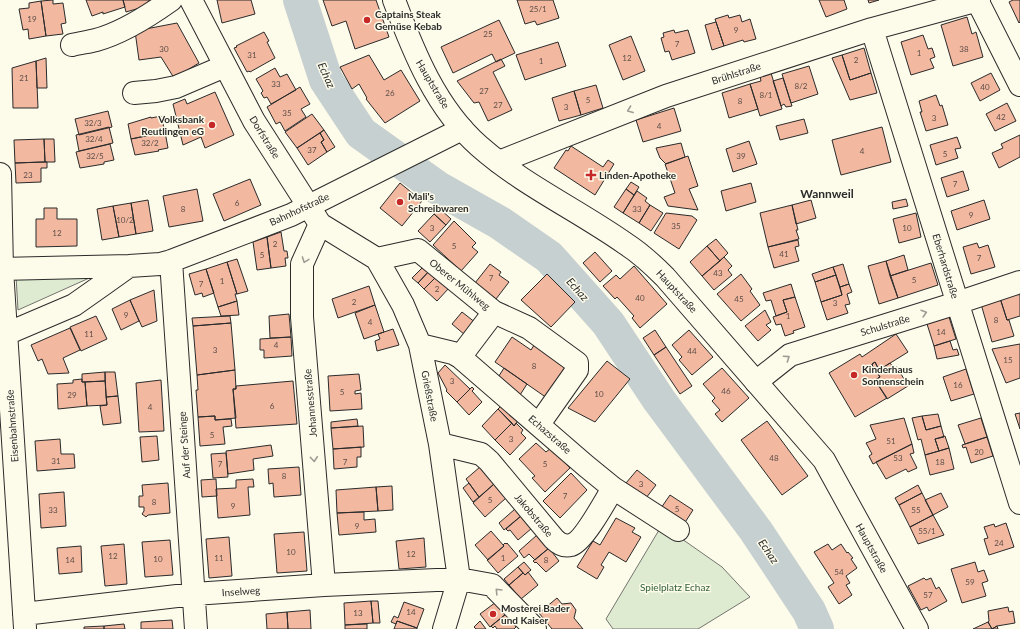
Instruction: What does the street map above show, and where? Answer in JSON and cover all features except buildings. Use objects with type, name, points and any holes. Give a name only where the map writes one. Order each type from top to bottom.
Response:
[{"type":"street","points":[[72,45],[98,39],[132,25],[171,0]]},
{"type":"street","name":"Dorfstraße","points":[[190,0],[254,121],[308,205]]},
{"type":"street","name":"Hauptstraße","points":[[394,0],[416,57],[429,82],[444,106],[462,129],[478,146],[498,162],[525,181],[620,240],[647,260],[666,277],[824,460],[917,629]]},
{"type":"street","points":[[978,0],[1020,85]]},
{"type":"street","name":"Brühlstraße","points":[[498,162],[666,96],[872,29],[978,0]]},
{"type":"street","name":"Eberhardstraße","points":[[872,29],[1020,503]]},
{"type":"street","points":[[134,93],[176,87],[225,66]]},
{"type":"street","name":"Bahnhofstraße","points":[[1,269],[129,266],[160,264],[171,261],[291,215],[308,205],[462,129]]},
{"type":"street","name":"Eisenbahnstraße","points":[[0,174],[3,337],[24,622]]},
{"type":"street","name":"Grießstraße","points":[[308,205],[320,224],[377,259],[403,305],[420,345],[440,444],[460,579],[444,629]]},
{"type":"street","name":"Johannesstraße","points":[[320,224],[302,264],[302,309],[324,585]]},
{"type":"street","name":"Oberer Mühlweg","points":[[377,259],[418,250],[494,312],[529,328],[577,363],[577,370],[539,424]]},
{"type":"street","name":"Auf der Steinge","points":[[171,261],[196,629]]},
{"type":"street","points":[[3,337],[74,305],[129,266]]},
{"type":"street","name":"Schulstraße","points":[[756,382],[790,355],[1020,282]]},
{"type":"street","points":[[460,357],[494,312]]},
{"type":"street","name":"Echazstraße","points":[[420,345],[453,353],[460,357],[613,488],[678,530]]},
{"type":"street","name":"Jakobstraße","points":[[440,444],[481,454],[489,461],[554,539],[564,546],[570,546],[580,539],[613,488]]},
{"type":"street","name":"Inselweg","points":[[24,622],[194,594],[324,585],[460,579],[492,584],[535,629]]},
{"type":"green space","points":[[96,275],[18,310],[16,276]]},
{"type":"green space","name":"Spielplatz Echaz","points":[[662,525],[722,567],[750,597],[698,629],[613,629],[606,619]]},
{"type":"waterway","name":"Echaz","points":[[300,0],[326,80],[361,133],[438,188],[500,223],[549,257],[608,323],[659,400],[756,531],[809,611],[817,629]]},
{"type":"place","name":"Captains Steak Gemüse Kebab","points":[[367,20]]},
{"type":"place","name":"Volksbank Reutlingen eG","points":[[212,125]]},
{"type":"place","name":"Linden-Apotheke","points":[[591,175]]},
{"type":"place","name":"Mali's Schreibwaren","points":[[400,202]]},
{"type":"place","name":"Kinderhaus Sonnenschein","points":[[854,375]]},
{"type":"place","name":"Mosterei Bader und Kaiser","points":[[493,614]]},
{"type":"district","name":"Wannweil","points":[[827,193]]}]
